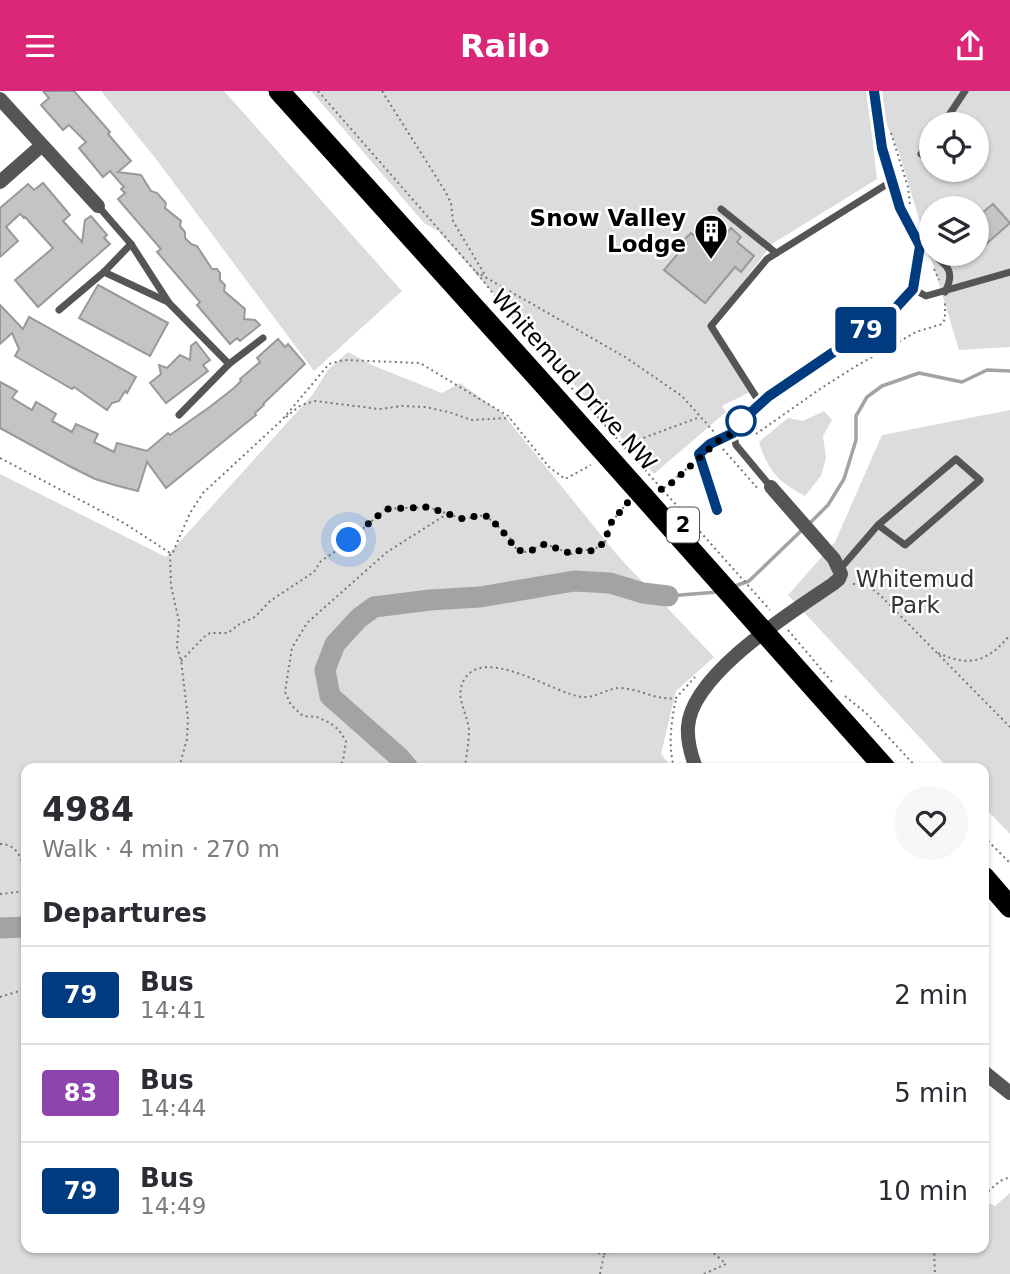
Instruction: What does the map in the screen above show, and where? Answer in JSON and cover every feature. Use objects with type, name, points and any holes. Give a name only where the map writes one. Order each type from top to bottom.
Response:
[{"type":"highway","name":"Whitemud Drive NW","points":[[279,91],[544,369]]},
{"type":"highway","name":"Whitemud Drive NW","points":[[299,91],[894,763]]},
{"type":"highway","name":"Whitemud Drive NW","points":[[820,677],[881,763]]},
{"type":"highway","points":[[989,866],[1010,888]]},
{"type":"highway","points":[[989,883],[1010,907]]},
{"type":"street","points":[[0,99],[97,206]]},
{"type":"street","points":[[0,182],[41,146]]},
{"type":"street","points":[[694,763],[689,750],[688,726],[690,713],[702,690],[728,661],[839,579],[837,564],[766,491]]},
{"type":"street","points":[[989,1076],[1010,1093]]},
{"type":"lane","points":[[874,91],[882,148],[900,208],[919,238]]},
{"type":"lane","points":[[951,112],[965,91]]},
{"type":"lane","points":[[760,403],[712,326],[767,259],[892,181]]},
{"type":"lane","points":[[97,206],[131,244],[169,303],[229,364]]},
{"type":"lane","points":[[721,209],[776,253]]},
{"type":"lane","points":[[59,310],[104,272],[131,244]]},
{"type":"lane","points":[[766,491],[736,445],[733,433],[736,426],[760,403],[891,313],[913,289],[921,266]]},
{"type":"lane","points":[[944,293],[950,281],[946,266]]},
{"type":"lane","points":[[104,272],[169,303]]},
{"type":"lane","points":[[913,289],[926,296],[944,293],[1010,272]]},
{"type":"lane","points":[[179,415],[229,364],[263,338]]},
{"type":"lane","points":[[717,510],[699,454],[710,444],[733,433]]},
{"type":"lane","points":[[837,564],[878,525],[956,459],[980,480],[905,545],[878,525]]},
{"type":"path","points":[[318,91],[476,272],[544,369],[777,617]]},
{"type":"path","points":[[382,91],[445,191],[451,203],[453,221],[486,278]]},
{"type":"path","points":[[889,126],[908,187],[910,209]]},
{"type":"path","points":[[756,435],[853,368],[916,332],[942,324],[946,319],[944,293],[933,266]]},
{"type":"path","points":[[476,272],[625,357],[682,396],[709,425],[718,441],[766,491]]},
{"type":"path","points":[[282,420],[330,364],[344,360],[420,363],[510,418],[549,467],[565,479],[599,461]]},
{"type":"path","points":[[170,553],[173,552],[198,499],[300,405],[315,401],[379,408],[426,407],[471,421],[510,418]]},
{"type":"path","points":[[621,450],[643,438],[701,416]]},
{"type":"path","points":[[655,491],[666,488],[701,457]]},
{"type":"path","points":[[0,458],[124,523],[170,553]]},
{"type":"path","points":[[181,661],[210,633],[228,633],[255,617],[270,601],[314,572],[321,561],[386,509],[428,507],[468,519],[480,515],[490,517],[502,532],[509,536],[512,545],[521,551],[530,551],[545,544],[572,554],[583,549],[592,551],[605,542],[610,524],[633,496]]},
{"type":"path","points":[[342,763],[346,741],[339,730],[317,717],[303,716],[291,705],[285,692],[292,648],[307,623],[378,559],[448,514]]},
{"type":"path","points":[[170,553],[171,586],[179,621],[177,647],[188,719],[187,739],[180,763]]},
{"type":"path","points":[[850,583],[866,584],[872,588],[1010,727]]},
{"type":"path","points":[[786,628],[820,677]]},
{"type":"path","points":[[937,652],[970,662],[986,658],[1010,635]]},
{"type":"path","points":[[466,763],[469,730],[460,694],[464,680],[475,671],[504,667],[560,691],[584,698],[623,688],[664,699],[676,698]]},
{"type":"path","points":[[673,763],[670,750],[676,698],[700,673]]},
{"type":"path","points":[[842,694],[866,713],[912,763]]},
{"type":"path","points":[[989,842],[1010,863]]},
{"type":"path","points":[[0,844],[8,844],[17,851],[21,863]]},
{"type":"path","points":[[0,894],[21,892]]},
{"type":"path","points":[[0,997],[21,991]]},
{"type":"path","points":[[989,1191],[1010,1177]]},
{"type":"path","points":[[598,1253],[608,1253]]},
{"type":"path","points":[[704,1274],[726,1264],[714,1253]]},
{"type":"path","points":[[934,1253],[935,1274]]},
{"type":"path","points":[[600,1274],[604,1254]]},
{"type":"green space","points":[[101,91],[224,91],[402,291],[314,371],[156,159]]},
{"type":"green space","points":[[311,91],[867,91],[877,179],[772,244],[710,325],[750,392],[722,406],[726,412],[654,474],[438,231],[424,223]]},
{"type":"green space","points":[[881,91],[1010,91],[1010,347],[959,350],[933,266],[989,266],[989,196],[919,196],[919,219],[899,153],[885,121]]},
{"type":"green space","points":[[348,352],[374,366],[442,393],[460,383],[503,414],[618,556],[714,657],[676,691],[661,754],[669,763],[21,763],[21,1253],[989,1253],[989,1203],[995,1206],[1010,1193],[1010,1274],[0,1274],[0,474],[166,557],[313,394],[328,370]]},
{"type":"green space","name":"Whitemud Park","points":[[1010,410],[1010,834],[989,812],[989,763],[943,763],[788,595],[835,542],[882,435]]},
{"type":"green space","points":[[824,411],[832,420],[823,436],[826,458],[821,476],[805,496],[775,475],[759,442],[788,418],[803,421]]},
{"type":"building","points":[[43,91],[74,91],[131,161],[118,172],[141,175],[151,191],[157,193],[166,203],[165,208],[181,221],[180,226],[185,232],[185,238],[197,246],[212,269],[217,269],[220,273],[220,280],[225,285],[224,291],[245,309],[244,319],[255,320],[260,325],[240,341],[237,338],[230,344],[197,305],[200,302],[157,252],[161,249],[118,199],[125,193],[121,189],[124,187],[110,171],[103,177],[79,148],[86,142],[69,125],[63,130],[41,105],[49,98]]},
{"type":"building","points":[[43,183],[70,215],[63,221],[82,242],[85,220],[91,216],[107,235],[104,238],[110,244],[38,307],[15,280],[53,248],[20,214],[6,227],[18,241],[0,257],[0,208],[28,184],[34,190]]},
{"type":"building","points":[[993,204],[1010,223],[989,242],[989,207]]},
{"type":"building","name":"Snow Valley Lodge","points":[[731,228],[741,237],[737,242],[754,256],[741,272],[735,267],[705,303],[664,270],[687,243],[684,240],[691,233],[699,240],[704,234],[711,240],[716,234],[722,239]]},
{"type":"building","points":[[98,285],[168,323],[150,356],[79,318]]},
{"type":"building","points":[[0,305],[23,329],[29,317],[136,377],[127,393],[125,391],[119,401],[112,403],[107,410],[74,387],[72,389],[15,356],[19,349],[12,333],[0,344]]},
{"type":"building","points":[[278,339],[285,347],[288,344],[305,364],[263,404],[256,415],[166,488],[147,462],[138,491],[95,479],[0,428],[0,382],[17,391],[12,398],[32,410],[36,402],[45,407],[56,414],[52,421],[72,432],[76,424],[98,434],[94,442],[114,452],[117,443],[147,451],[168,433],[170,435],[234,388],[240,379],[260,362],[257,358]]},
{"type":"building","points":[[196,342],[210,360],[203,365],[208,371],[166,403],[150,383],[161,374],[159,365],[167,368],[180,355],[190,360],[191,346]]},
{"type":"waterway","points":[[809,524],[828,505],[844,479],[856,440],[856,416],[867,397],[882,386],[919,373],[962,382],[987,370],[1010,371]]},
{"type":"waterway","points":[[735,586],[749,581],[803,529]]},
{"type":"waterway","points":[[404,763],[330,696],[325,670],[335,644],[359,618],[374,607],[480,597],[574,581],[610,583],[643,593],[668,596]]},
{"type":"waterway","points":[[668,596],[718,592]]},
{"type":"waterway","points":[[0,928],[21,927]]},
{"type":"bus line","name":"79","points":[[717,510],[699,454],[710,444],[733,433],[749,412],[769,396],[891,313],[913,289],[920,246],[900,208],[882,148],[874,91]]},
{"type":"place","name":"Snow Valley Lodge","points":[[711,261]]},
{"type":"route","points":[[349,540],[386,509],[428,507],[463,519],[480,515],[490,517],[502,532],[509,536],[517,550],[530,551],[545,544],[572,554],[583,549],[592,551],[605,542],[610,524],[633,496],[666,488],[718,441],[733,433],[741,421]]}]
